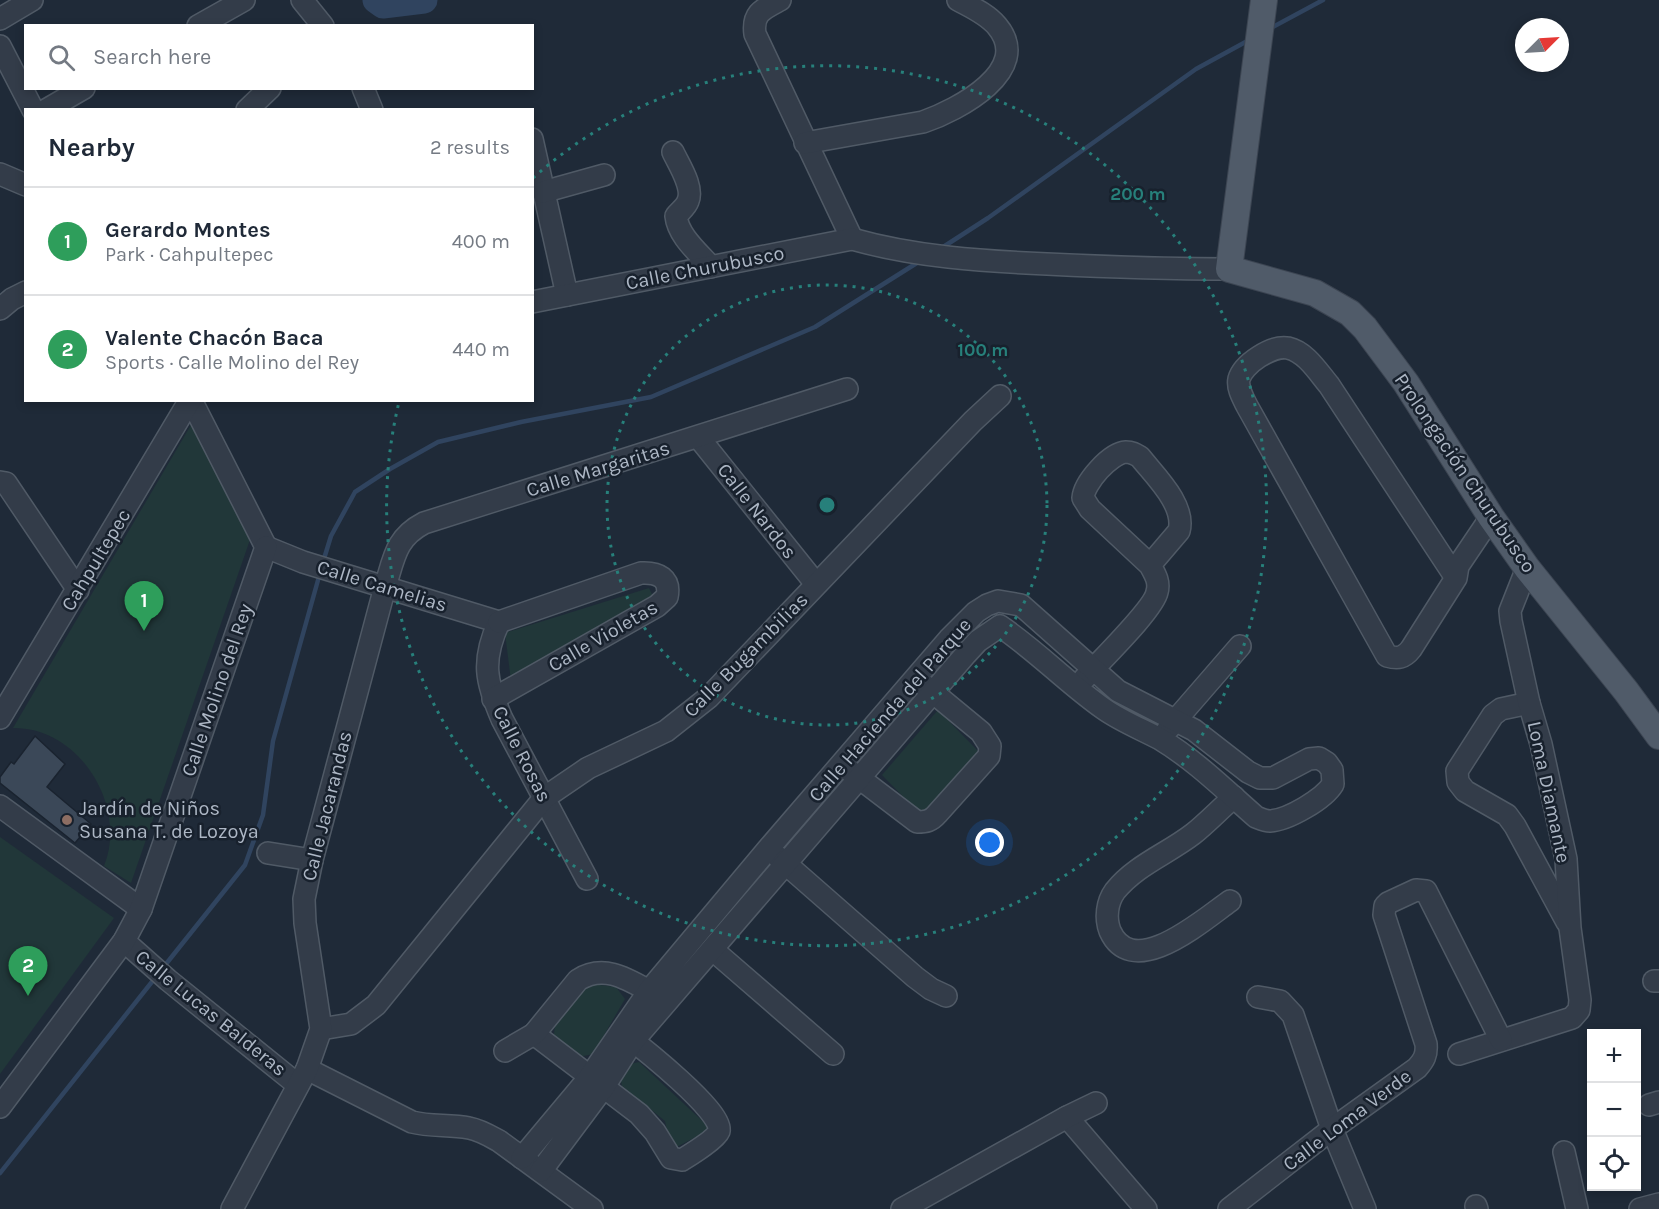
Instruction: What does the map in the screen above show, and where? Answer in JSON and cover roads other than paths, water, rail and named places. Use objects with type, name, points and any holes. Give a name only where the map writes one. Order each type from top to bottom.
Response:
[{"type":"main road","points":[[1229,269],[1264,0]]},
{"type":"main road","name":"Prolongación Churubusco","points":[[1229,269],[1315,293],[1334,302],[1358,320],[1406,383],[1495,523],[1527,568],[1626,691],[1659,736]]},
{"type":"street","points":[[0,19],[32,0]]},
{"type":"street","points":[[202,24],[244,0]]},
{"type":"street","points":[[302,0],[321,24]]},
{"type":"street","points":[[780,0],[756,16],[755,34],[852,239]]},
{"type":"street","points":[[805,143],[914,124],[939,116],[969,99],[1000,74],[1006,62],[1008,50],[1005,38],[997,25],[985,15],[958,0]]},
{"type":"street","points":[[0,46],[32,108]]},
{"type":"street","points":[[49,108],[81,90]]},
{"type":"street","points":[[249,108],[268,90]]},
{"type":"street","points":[[364,90],[371,108]]},
{"type":"street","points":[[534,149],[567,296]]},
{"type":"street","points":[[673,152],[686,181],[690,197],[687,205],[676,216],[676,220],[682,233],[711,267]]},
{"type":"street","points":[[0,174],[24,184]]},
{"type":"street","points":[[543,192],[604,175]]},
{"type":"street","name":"Calle Churubusco","points":[[534,302],[852,239],[877,246]]},
{"type":"street","name":"Prolongación Churubusco","points":[[877,246],[963,260],[1144,268],[1229,269]]},
{"type":"street","points":[[0,309],[24,293]]},
{"type":"street","points":[[1456,578],[1329,385],[1308,361],[1298,352],[1286,348],[1274,350],[1245,369],[1239,380],[1243,399],[1388,656],[1395,658],[1406,655],[1456,578],[1458,566],[1495,523]]},
{"type":"street","name":"Calle Margaritas","points":[[385,587],[403,538],[412,529],[424,523],[699,438],[847,389]]},
{"type":"street","name":"Calle Bugambilias","points":[[321,1029],[351,1024],[376,1005],[544,798],[588,768],[666,731],[708,697],[1000,396]]},
{"type":"street","name":"Cahpultepec","points":[[0,718],[189,402]]},
{"type":"street","points":[[191,402],[266,547]]},
{"type":"street","name":"Calle Nardos","points":[[699,438],[816,584]]},
{"type":"street","points":[[1076,688],[1149,608],[1158,590],[1158,581],[1150,565],[1090,509],[1083,498],[1086,485],[1107,462],[1112,457],[1126,452],[1140,457],[1176,503],[1179,513],[1179,531],[1150,565]]},
{"type":"street","points":[[0,482],[6,483],[78,590]]},
{"type":"street","name":"Calle Camelias","points":[[266,547],[303,562],[499,622]]},
{"type":"street","name":"Calle Molino del Rey","points":[[0,1107],[124,941],[141,909],[266,547]]},
{"type":"street","name":"Loma Diamante","points":[[1501,1040],[1572,1018],[1580,1010],[1570,928],[1566,859],[1510,611],[1527,568]]},
{"type":"street","name":"Calle Violetas","points":[[493,699],[657,606],[667,597],[668,588],[662,576],[657,573],[641,573],[499,622]]},
{"type":"street","name":"Calle Jacarandas","points":[[321,1029],[306,941],[304,899],[312,861],[385,587]]},
{"type":"street","name":"Calle Hacienda del Parque","points":[[998,593],[1022,605],[1118,691],[1194,730],[1248,772],[1260,778],[1273,778],[1309,759],[1319,758],[1327,763],[1334,778],[1329,790],[1320,798],[1280,819],[1263,820],[1194,763],[1160,740],[1106,710],[1076,688],[1022,640],[1000,626]]},
{"type":"street","name":"Calle Hacienda del Parque","points":[[998,593],[1000,626]]},
{"type":"street","name":"Calle Hacienda del Parque","points":[[541,1171],[627,1037],[649,991],[915,677],[965,622],[998,593]]},
{"type":"street","name":"Calle Rosas","points":[[499,622],[488,649],[489,684],[493,699],[587,879]]},
{"type":"street","name":"Calle Hacienda del Parque","points":[[627,1037],[713,950],[978,642],[1000,626]]},
{"type":"street","points":[[1160,740],[1175,719],[1240,645]]},
{"type":"street","points":[[842,765],[917,822],[924,822],[938,814],[989,756],[991,752],[987,739],[915,677]]},
{"type":"street","points":[[1529,703],[1501,709],[1493,715],[1457,771],[1458,782],[1465,791],[1507,815],[1570,928]]},
{"type":"street","points":[[1230,901],[1186,932],[1148,951],[1137,952],[1125,948],[1113,936],[1108,926],[1108,906],[1114,893],[1126,879],[1193,834],[1234,797]]},
{"type":"street","points":[[0,806],[141,909]]},
{"type":"street","points":[[768,849],[915,977],[931,989],[946,996]]},
{"type":"street","points":[[268,853],[312,861]]},
{"type":"street","name":"Calle Loma Verde","points":[[1229,1209],[1332,1129],[1417,1068],[1424,1060],[1427,1052],[1426,1044],[1384,915],[1385,906],[1393,900],[1421,889],[1429,896],[1501,1040]]},
{"type":"street","name":"Calle Lucas Balderas","points":[[124,941],[168,980],[302,1077],[412,1122],[427,1126],[470,1128],[499,1141],[522,1158]]},
{"type":"street","points":[[713,950],[833,1054]]},
{"type":"street","points":[[505,1051],[534,1034],[578,980],[586,974],[604,972],[618,975],[649,991]]},
{"type":"street","points":[[1258,997],[1280,1001],[1293,1015],[1332,1129],[1365,1209]]},
{"type":"street","points":[[232,1209],[302,1077],[321,1029]]},
{"type":"street","points":[[534,1034],[648,1122],[671,1158],[682,1160],[717,1135],[720,1129],[715,1117],[700,1100],[627,1037]]},
{"type":"street","points":[[1459,1054],[1501,1040]]},
{"type":"street","name":"Calle Hacienda del Parque","points":[[522,1158],[596,1083]]},
{"type":"street","points":[[902,1209],[1096,1103]]},
{"type":"street","points":[[1067,1117],[1146,1209]]},
{"type":"street","points":[[1564,1152],[1578,1209]]},
{"type":"street","points":[[522,1158],[592,1209]]},
{"type":"street","points":[[1640,1209],[1659,1204]]},
{"type":"waterway","points":[[376,0],[383,5],[424,0]]},
{"type":"waterway","points":[[1269,29],[1323,0]]},
{"type":"waterway","points":[[940,249],[988,218],[1196,69],[1251,39]]},
{"type":"waterway","points":[[323,562],[331,536],[355,492],[438,442],[521,422],[651,397],[815,327],[920,261]]},
{"type":"waterway","points":[[162,969],[245,865],[263,815],[273,741],[320,573]]},
{"type":"waterway","points":[[0,1173],[155,978]]},
{"type":"place","name":"Gerardo Montes","points":[[144,631]]},
{"type":"place","name":"Jardín de Niños Susana T. de Lozoya","points":[[67,820]]},
{"type":"place","name":"Valente Chacón Baca","points":[[28,996]]}]
